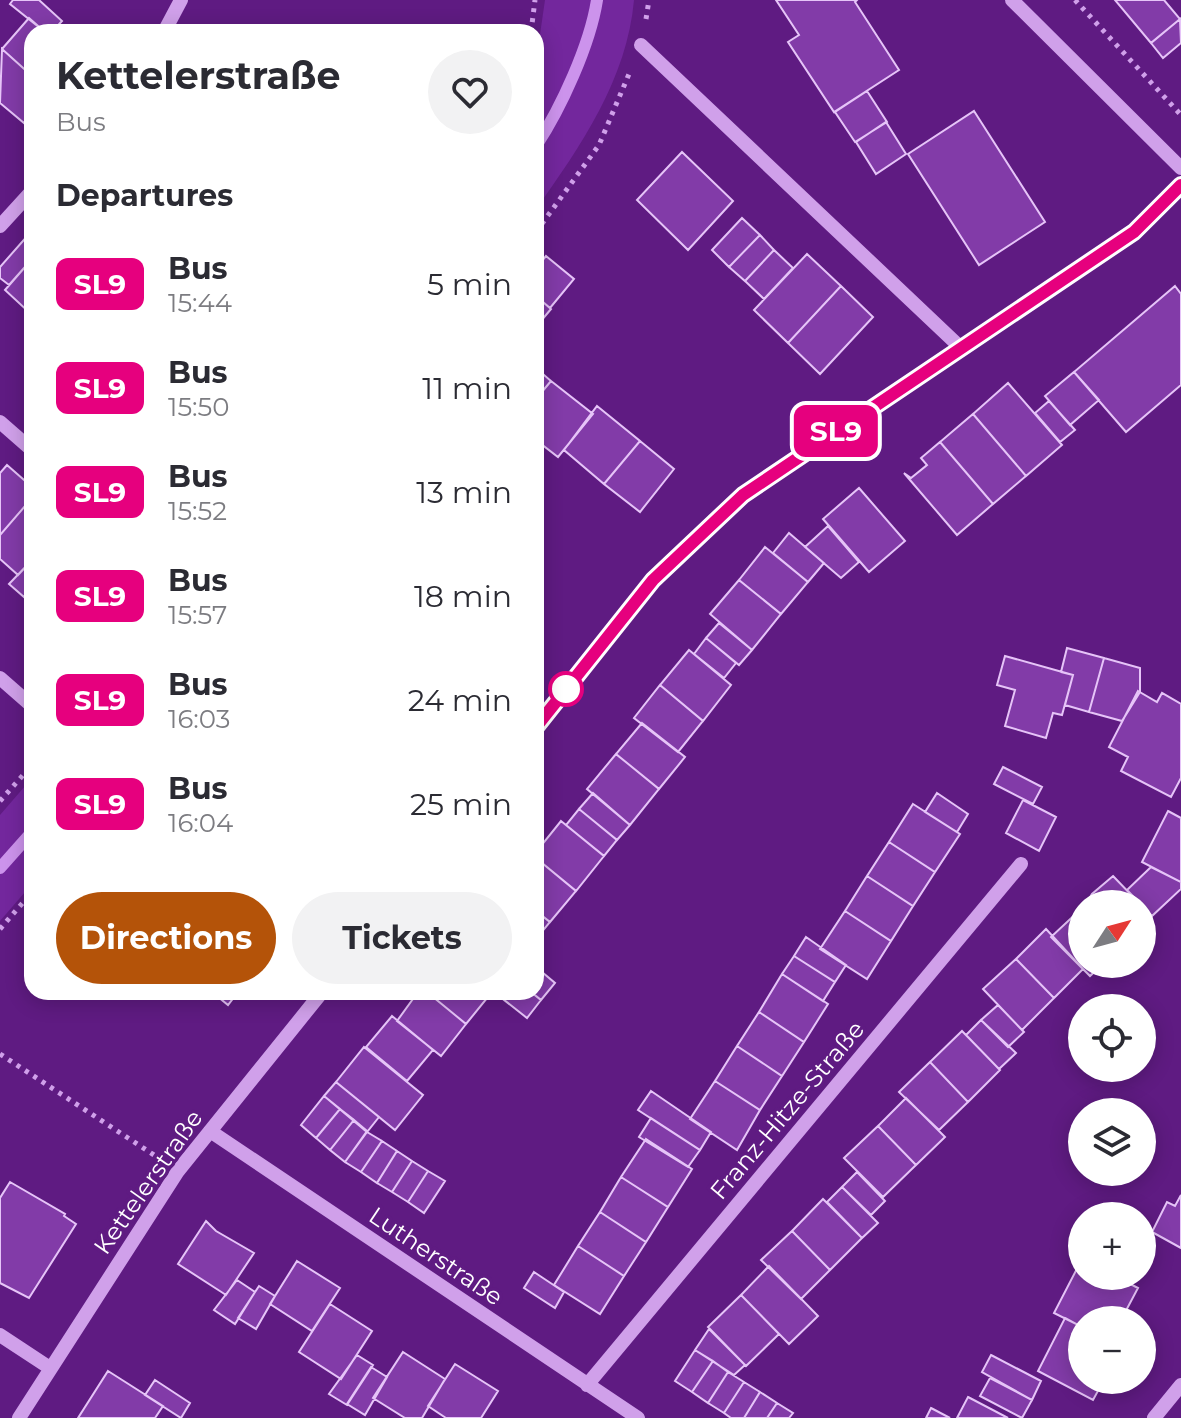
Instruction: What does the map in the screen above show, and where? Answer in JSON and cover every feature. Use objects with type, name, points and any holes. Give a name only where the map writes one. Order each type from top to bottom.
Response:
[{"type":"street","points":[[168,24],[181,0]]},
{"type":"street","points":[[1012,0],[1181,168]]},
{"type":"street","points":[[1021,0],[1029,14]]},
{"type":"street","points":[[641,45],[960,347]]},
{"type":"street","points":[[544,717],[653,580],[743,495],[1134,232],[1181,185]]},
{"type":"street","points":[[0,226],[24,200]]},
{"type":"street","points":[[0,422],[24,443]]},
{"type":"street","points":[[0,678],[24,699]]},
{"type":"street","name":"Franz-Hitze-Straße","points":[[587,1385],[1021,864]]},
{"type":"street","name":"Kettelerstraße","points":[[19,1418],[178,1171],[316,1000]]},
{"type":"street","name":"Lutherstraße","points":[[210,1131],[638,1418]]},
{"type":"street","points":[[0,1335],[50,1368]]},
{"type":"street","points":[[1154,1418],[1181,1385]]},
{"type":"path","points":[[532,24],[535,0]]},
{"type":"path","points":[[544,221],[599,145],[641,45],[649,0]]},
{"type":"path","points":[[1075,0],[1181,115]]},
{"type":"path","points":[[0,801],[24,774]]},
{"type":"path","points":[[0,929],[24,901]]},
{"type":"path","points":[[0,1054],[178,1171]]},
{"type":"shaded area","points":[[545,0],[634,0],[630,29],[612,84],[585,136],[544,197],[544,24],[542,24]]},
{"type":"shaded area","points":[[24,787],[24,893],[0,921],[0,815]]},
{"type":"building","points":[[13,0],[39,0],[62,21],[59,24],[35,24],[10,4]]},
{"type":"building","points":[[776,0],[857,0],[855,2],[899,70],[834,112],[788,42],[799,35]]},
{"type":"building","points":[[1115,0],[1164,0],[1180,19],[1151,43]]},
{"type":"building","points":[[29,18],[36,24],[24,24],[24,69],[2,49]]},
{"type":"building","points":[[1180,19],[1181,43],[1163,58],[1151,43]]},
{"type":"building","points":[[2,49],[24,69],[24,123],[0,103]]},
{"type":"building","points":[[867,91],[887,122],[855,142],[835,112]]},
{"type":"building","points":[[974,111],[1045,222],[979,265],[908,154]]},
{"type":"building","points":[[886,122],[906,154],[876,174],[856,142]]},
{"type":"building","points":[[682,152],[733,201],[688,250],[637,200]]},
{"type":"building","points":[[742,218],[760,235],[729,267],[712,250]]},
{"type":"building","points":[[760,235],[774,250],[745,281],[729,267]]},
{"type":"building","points":[[24,240],[24,268],[9,285],[0,278],[0,267]]},
{"type":"building","points":[[774,250],[793,268],[764,299],[745,281]]},
{"type":"building","points":[[807,254],[841,286],[788,343],[754,310]]},
{"type":"building","points":[[546,256],[574,279],[550,308],[544,303]]},
{"type":"building","points":[[24,268],[24,308],[5,290]]},
{"type":"building","points":[[841,286],[873,317],[820,374],[788,343]]},
{"type":"building","points":[[1175,286],[1181,294],[1181,385],[1126,432],[1074,372]]},
{"type":"building","points":[[544,303],[551,309],[544,317]]},
{"type":"building","points":[[1074,372],[1099,400],[1070,425],[1045,396]]},
{"type":"building","points":[[544,375],[551,381],[544,389]]},
{"type":"building","points":[[551,381],[593,414],[558,457],[544,446],[544,389]]},
{"type":"building","points":[[1008,383],[1062,445],[1026,476],[973,414]]},
{"type":"building","points":[[1049,401],[1075,430],[1060,442],[1035,413]]},
{"type":"building","points":[[597,406],[640,441],[604,484],[564,450]]},
{"type":"building","points":[[973,414],[1026,476],[993,504],[940,442]]},
{"type":"building","points":[[640,441],[674,469],[640,512],[604,484]]},
{"type":"building","points":[[940,442],[993,504],[957,535],[904,473],[911,478],[927,465],[921,458]]},
{"type":"building","points":[[7,465],[24,480],[24,507],[0,535],[0,473]]},
{"type":"building","points":[[859,488],[905,541],[869,572],[823,519]]},
{"type":"building","points":[[24,507],[24,569],[18,575],[0,559],[0,535]]},
{"type":"building","points":[[828,526],[859,562],[841,578],[805,547]]},
{"type":"building","points":[[789,533],[824,563],[808,582],[773,553]]},
{"type":"building","points":[[765,547],[808,582],[781,614],[739,580]]},
{"type":"building","points":[[24,568],[24,597],[9,584]]},
{"type":"building","points":[[739,580],[781,614],[752,650],[710,614]]},
{"type":"building","points":[[719,623],[752,650],[739,665],[706,638]]},
{"type":"building","points":[[706,638],[736,663],[724,678],[694,654]]},
{"type":"building","points":[[1067,648],[1104,658],[1089,712],[1065,705],[1073,675],[1061,672]]},
{"type":"building","points":[[689,650],[731,685],[703,721],[660,685]]},
{"type":"building","points":[[1005,656],[1073,675],[1062,715],[1053,713],[1046,738],[1005,726],[1015,690],[997,685]]},
{"type":"building","points":[[1104,658],[1140,668],[1140,692],[1122,721],[1089,712]]},
{"type":"building","points":[[660,685],[703,721],[678,752],[634,718]]},
{"type":"building","points":[[1138,691],[1157,702],[1162,693],[1181,704],[1181,778],[1171,797],[1121,771],[1128,757],[1109,747]]},
{"type":"building","points":[[642,723],[685,757],[659,789],[616,754]]},
{"type":"building","points":[[616,754],[659,789],[630,825],[587,789]]},
{"type":"building","points":[[1003,767],[1042,787],[1033,804],[994,784]]},
{"type":"building","points":[[593,793],[630,825],[617,840],[579,809]]},
{"type":"building","points":[[937,793],[968,814],[957,832],[925,812]]},
{"type":"building","points":[[1023,800],[1056,817],[1039,851],[1006,833]]},
{"type":"building","points":[[913,804],[960,834],[935,872],[889,842]]},
{"type":"building","points":[[579,809],[617,840],[604,856],[566,825]]},
{"type":"building","points":[[1168,811],[1181,818],[1181,882],[1142,862]]},
{"type":"building","points":[[561,821],[604,856],[576,891],[544,865],[544,842]]},
{"type":"building","points":[[889,842],[935,872],[913,906],[867,876]]},
{"type":"building","points":[[544,865],[576,891],[550,922],[544,917]]},
{"type":"building","points":[[1151,867],[1181,882],[1181,889],[1156,912],[1156,890],[1127,890]]},
{"type":"building","points":[[867,876],[913,906],[891,941],[845,911]]},
{"type":"building","points":[[1113,876],[1126,890],[1097,890]]},
{"type":"building","points":[[845,911],[891,941],[867,979],[820,949]]},
{"type":"building","points":[[1068,921],[1068,954],[1051,937]]},
{"type":"building","points":[[1046,929],[1068,953],[1068,978],[1074,978],[1054,998],[1016,959]]},
{"type":"building","points":[[806,937],[846,965],[835,982],[794,956]]},
{"type":"building","points":[[794,956],[835,982],[823,1001],[782,974]]},
{"type":"building","points":[[1016,959],[1054,998],[1022,1030],[983,989]]},
{"type":"building","points":[[544,974],[555,983],[544,996]]},
{"type":"building","points":[[782,974],[828,1004],[804,1042],[759,1012]]},
{"type":"building","points":[[412,1000],[437,1000],[466,1024],[441,1056],[397,1021]]},
{"type":"building","points":[[437,1000],[486,1000],[466,1024]]},
{"type":"building","points":[[504,1000],[541,1000],[527,1018]]},
{"type":"building","points":[[998,1005],[1024,1032],[1008,1047],[981,1020]]},
{"type":"building","points":[[759,1012],[804,1042],[782,1076],[737,1046]]},
{"type":"building","points":[[392,1016],[433,1050],[407,1081],[366,1047]]},
{"type":"building","points":[[981,1020],[1016,1053],[999,1069],[966,1035]]},
{"type":"building","points":[[962,1031],[1000,1070],[968,1102],[930,1062]]},
{"type":"building","points":[[737,1046],[782,1076],[760,1110],[715,1081]]},
{"type":"building","points":[[364,1047],[423,1095],[395,1130],[336,1082]]},
{"type":"building","points":[[930,1062],[968,1102],[939,1130],[899,1092]]},
{"type":"building","points":[[715,1081],[760,1110],[737,1150],[690,1119]]},
{"type":"building","points":[[336,1082],[379,1117],[367,1132],[324,1096]]},
{"type":"building","points":[[651,1091],[711,1132],[700,1150],[638,1110]]},
{"type":"building","points":[[324,1096],[340,1109],[316,1138],[301,1125]]},
{"type":"building","points":[[906,1098],[945,1137],[916,1165],[878,1126]]},
{"type":"building","points":[[340,1109],[354,1120],[330,1150],[316,1138]]},
{"type":"building","points":[[651,1118],[700,1150],[688,1167],[639,1137]]},
{"type":"building","points":[[354,1120],[367,1131],[345,1162],[330,1150]]},
{"type":"building","points":[[878,1126],[916,1165],[883,1197],[844,1158]]},
{"type":"building","points":[[367,1132],[382,1141],[361,1172],[345,1162]]},
{"type":"building","points":[[646,1139],[692,1169],[668,1207],[621,1177]]},
{"type":"building","points":[[382,1141],[397,1151],[377,1183],[361,1172]]},
{"type":"building","points":[[397,1151],[412,1161],[392,1192],[377,1183]]},
{"type":"building","points":[[412,1161],[428,1171],[408,1202],[392,1192]]},
{"type":"building","points":[[428,1171],[445,1181],[424,1213],[408,1202]]},
{"type":"building","points":[[857,1172],[885,1201],[871,1215],[842,1187]]},
{"type":"building","points":[[621,1177],[668,1207],[646,1242],[600,1212]]},
{"type":"building","points":[[10,1182],[65,1214],[76,1224],[29,1298],[0,1283],[0,1198]]},
{"type":"building","points":[[842,1187],[878,1223],[862,1238],[827,1202]]},
{"type":"building","points":[[1181,1195],[1181,1248],[1156,1234],[1156,1224],[1167,1202],[1175,1206]]},
{"type":"building","points":[[823,1199],[862,1238],[830,1270],[792,1231]]},
{"type":"building","points":[[600,1212],[646,1242],[624,1276],[578,1246]]},
{"type":"building","points":[[206,1221],[216,1231],[254,1253],[226,1295],[178,1264]]},
{"type":"building","points":[[792,1231],[830,1270],[801,1299],[761,1260]]},
{"type":"building","points":[[578,1246],[624,1276],[600,1314],[554,1285]]},
{"type":"building","points":[[297,1261],[340,1288],[312,1331],[270,1304]]},
{"type":"building","points":[[769,1266],[818,1316],[789,1344],[741,1295]]},
{"type":"building","points":[[534,1272],[564,1292],[555,1308],[524,1288]]},
{"type":"building","points":[[237,1280],[255,1292],[235,1324],[214,1310]]},
{"type":"building","points":[[259,1286],[275,1296],[256,1329],[238,1318]]},
{"type":"building","points":[[1068,1286],[1068,1290],[1137,1290],[1128,1306],[1068,1306],[1068,1320],[1054,1313]]},
{"type":"building","points":[[741,1295],[779,1334],[746,1366],[708,1327]]},
{"type":"building","points":[[330,1304],[372,1331],[341,1379],[299,1352]]},
{"type":"building","points":[[1065,1318],[1068,1320],[1068,1387],[1038,1371]]},
{"type":"building","points":[[709,1329],[745,1365],[734,1375],[695,1350]]},
{"type":"building","points":[[695,1350],[713,1361],[692,1392],[675,1381]]},
{"type":"building","points":[[403,1352],[445,1379],[422,1418],[405,1418],[373,1398]]},
{"type":"building","points":[[357,1355],[373,1365],[347,1405],[329,1394]]},
{"type":"building","points":[[991,1355],[1041,1381],[1032,1400],[982,1372]]},
{"type":"building","points":[[713,1361],[728,1372],[708,1403],[692,1392]]},
{"type":"building","points":[[455,1364],[498,1391],[481,1418],[446,1418],[428,1406]]},
{"type":"building","points":[[371,1367],[387,1377],[365,1415],[347,1404]]},
{"type":"building","points":[[108,1371],[163,1406],[155,1418],[78,1418]]},
{"type":"building","points":[[728,1372],[744,1382],[724,1413],[708,1403]]},
{"type":"building","points":[[990,1378],[1032,1400],[1022,1418],[980,1396]]},
{"type":"building","points":[[155,1380],[190,1403],[181,1418],[145,1395]]},
{"type":"building","points":[[744,1382],[760,1392],[744,1418],[731,1418],[724,1413]]},
{"type":"building","points":[[760,1392],[777,1403],[767,1418],[744,1418]]},
{"type":"building","points":[[1082,1394],[1096,1394],[1093,1400]]},
{"type":"building","points":[[968,1397],[1008,1418],[957,1418]]},
{"type":"building","points":[[777,1403],[793,1413],[789,1418],[767,1418]]},
{"type":"building","points":[[931,1408],[950,1418],[926,1418]]},
{"type":"waterway","points":[[544,132],[573,76],[597,0]]},
{"type":"waterway","points":[[0,868],[24,841]]},
{"type":"bus line","name":"SL9","points":[[544,717],[653,580],[743,495],[1134,232],[1181,185]]}]
